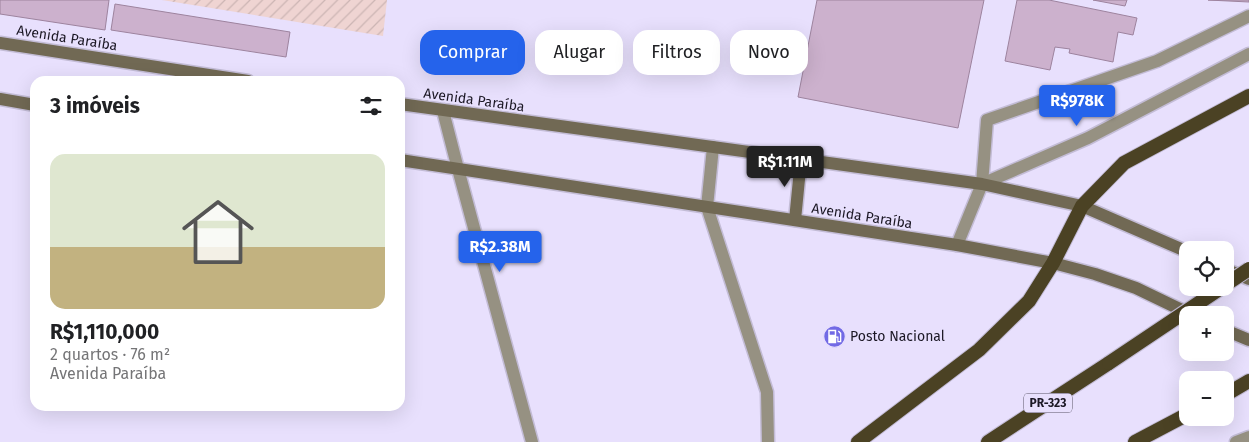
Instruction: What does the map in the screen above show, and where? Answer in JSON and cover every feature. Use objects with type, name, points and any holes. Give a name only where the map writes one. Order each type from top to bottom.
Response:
[{"type":"highway","points":[[858,442],[979,350],[1029,301],[1053,263],[1082,206],[1124,163],[1249,96]]},
{"type":"highway","points":[[1234,279],[1249,269]]},
{"type":"highway","name":"PR-323","points":[[988,442],[1209,296]]},
{"type":"highway","points":[[1234,390],[1249,381]]},
{"type":"highway","points":[[1135,442],[1179,419]]},
{"type":"main road","name":"Avenida Paraíba","points":[[0,44],[214,76]]},
{"type":"main road","points":[[0,99],[30,104]]},
{"type":"main road","name":"Avenida Paraíba","points":[[405,105],[982,184],[1082,206],[1179,248]]},
{"type":"main road","points":[[795,220],[801,159]]},
{"type":"main road","name":"Avenida Paraíba","points":[[405,161],[795,220],[1053,263],[1096,274],[1136,288],[1179,308]]},
{"type":"main road","points":[[1234,273],[1249,279]]},
{"type":"main road","points":[[1234,334],[1249,340]]},
{"type":"street","points":[[957,246],[982,184],[987,120],[1157,61],[1249,16]]},
{"type":"street","points":[[982,184],[1088,138],[1249,54]]},
{"type":"street","points":[[443,111],[532,442]]},
{"type":"street","points":[[713,147],[707,207],[767,392],[768,442]]},
{"type":"street","points":[[1236,442],[1249,437]]},
{"type":"shaded area","points":[[162,0],[387,0],[383,36]]},
{"type":"building","points":[[0,0],[109,0],[105,30],[0,14]]},
{"type":"building","points":[[817,0],[984,0],[958,128],[798,97],[802,75],[808,75],[808,46]]},
{"type":"building","points":[[1017,0],[1049,0],[1137,18],[1133,35],[1118,32],[1113,62],[1069,53],[1070,49],[1055,47],[1050,70],[1005,61]]},
{"type":"building","points":[[1093,0],[1127,0],[1125,6]]},
{"type":"building","points":[[1208,0],[1249,0],[1249,2]]},
{"type":"building","points":[[115,4],[290,32],[286,57],[111,30]]},
{"type":"place","name":"Posto Nacional","points":[[834,336]]}]
